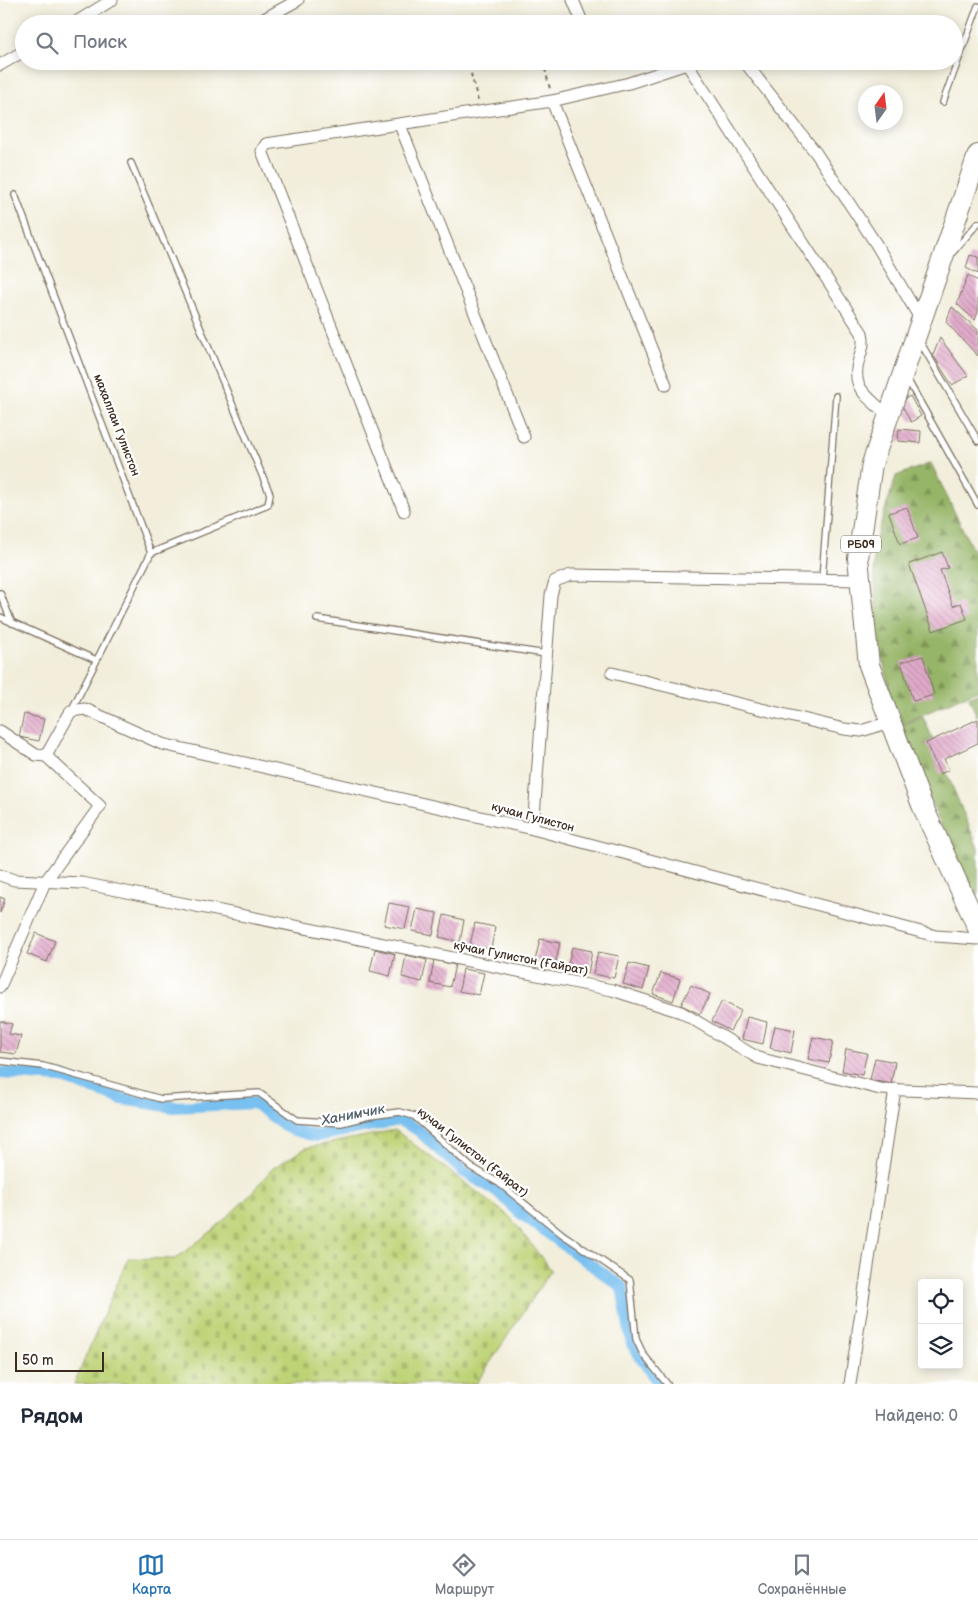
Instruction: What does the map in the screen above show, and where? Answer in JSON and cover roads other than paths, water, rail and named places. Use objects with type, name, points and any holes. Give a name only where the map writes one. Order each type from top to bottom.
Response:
[{"type":"highway","name":"РБ09","points":[[978,155],[872,464],[858,558],[868,665],[922,805],[978,928]]},
{"type":"street","points":[[88,15],[112,0]]},
{"type":"street","points":[[271,15],[298,0]]},
{"type":"street","points":[[573,0],[579,15]]},
{"type":"street","points":[[0,65],[15,56]]},
{"type":"street","points":[[404,511],[262,151],[266,144],[552,102],[629,83],[670,70]]},
{"type":"street","points":[[696,70],[862,333],[864,341],[854,372],[855,381],[862,391],[888,416]]},
{"type":"street","points":[[751,70],[816,153],[876,244],[918,327]]},
{"type":"street","points":[[552,102],[666,385]]},
{"type":"street","points":[[400,125],[524,437]]},
{"type":"street","points":[[533,829],[551,595],[555,581],[571,575],[860,580]]},
{"type":"street","points":[[612,673],[844,729],[861,731],[890,722]]},
{"type":"street","name":"кучаи Гулистон","points":[[71,711],[85,709],[162,744],[533,829],[936,936],[978,939]]},
{"type":"street","points":[[46,756],[71,711]]},
{"type":"street","points":[[0,731],[36,755],[46,756],[100,806],[45,882],[0,987]]},
{"type":"street","points":[[0,875],[14,880],[45,882]]},
{"type":"street","name":"кӯчаи Гулистон (Ғайрат)","points":[[45,882],[82,883],[612,990],[681,1012],[758,1058],[880,1089],[978,1094]]},
{"type":"street","points":[[850,1384],[895,1089]]},
{"type":"lane","points":[[963,46],[978,6]]},
{"type":"lane","points":[[942,102],[954,70]]},
{"type":"lane","points":[[71,711],[151,553],[268,505],[270,494],[131,163]]},
{"type":"lane","name":"маҳаллаи Гулистон","points":[[15,195],[151,553]]},
{"type":"lane","points":[[938,268],[978,223]]},
{"type":"lane","points":[[918,327],[978,441]]},
{"type":"lane","points":[[903,372],[978,506]]},
{"type":"lane","points":[[822,579],[836,396]]},
{"type":"lane","points":[[0,593],[12,623]]},
{"type":"lane","points":[[0,618],[96,660]]},
{"type":"lane","points":[[316,620],[546,654]]},
{"type":"lane","name":"кучаи Гулистон (Ғайрат)","points":[[0,1061],[43,1066],[161,1099],[259,1093],[297,1120],[341,1123],[369,1116],[400,1112],[414,1116],[471,1166],[499,1183],[562,1234],[630,1280],[636,1339],[642,1354],[667,1384]]},
{"type":"waterway","name":"Ханимчик","points":[[0,1073],[61,1077],[122,1099],[174,1107],[254,1103],[290,1129],[316,1136],[399,1120],[418,1130],[463,1171],[497,1191],[519,1212],[622,1287],[632,1344],[659,1384]]}]
